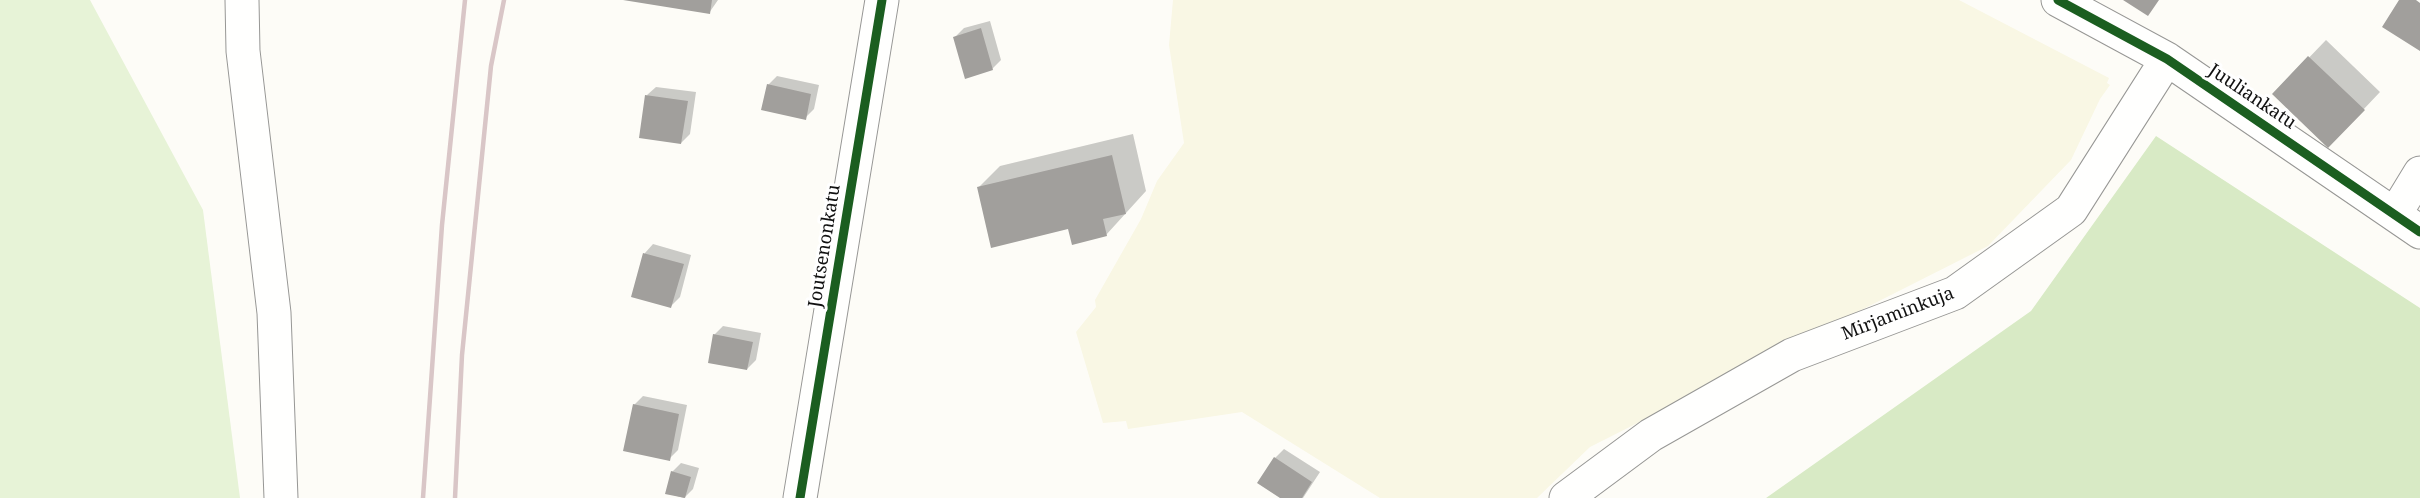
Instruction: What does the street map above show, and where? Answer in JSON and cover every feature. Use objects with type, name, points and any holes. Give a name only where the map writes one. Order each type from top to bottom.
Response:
[{"type":"street","points":[[242,0],[243,51],[274,314],[281,498]]},
{"type":"street","name":"Joutsenonkatu","points":[[800,498],[882,0]]},
{"type":"street","name":"Juuliankatu","points":[[2058,0],[2167,59],[2407,223]]},
{"type":"street","name":"Mirjaminkuja","points":[[1566,498],[1651,435],[1792,355],[1955,293],[2071,210],[2167,59]]},
{"type":"street","points":[[2407,223],[2420,173]]},
{"type":"shaded area","points":[[1173,0],[1959,0],[2109,78],[2107,83],[2110,85],[2100,99],[2071,160],[1988,246],[1590,447],[1537,498],[1380,498],[1242,412],[1128,429],[1126,421],[1103,423],[1076,332],[1096,307],[1095,300],[1141,219],[1157,181],[1184,143],[1169,45]]},
{"type":"green space","points":[[0,0],[90,0],[203,210],[240,498],[0,498]]},
{"type":"green space","points":[[2156,136],[2420,308],[2420,498],[1766,498],[2031,311]]},
{"type":"building","points":[[623,0],[712,0],[710,14]]},
{"type":"building","points":[[2123,0],[2159,0],[2148,16]]},
{"type":"building","points":[[2399,0],[2416,0],[2420,3],[2420,51],[2382,27]]},
{"type":"building","points":[[981,28],[993,70],[965,79],[953,37]]},
{"type":"building","points":[[2308,56],[2365,110],[2328,148],[2272,94]]},
{"type":"building","points":[[767,84],[811,94],[806,120],[761,110]]},
{"type":"building","points":[[645,95],[688,101],[681,144],[639,138]]},
{"type":"building","points":[[1112,155],[1126,214],[1103,219],[1107,236],[1072,245],[1068,229],[991,248],[977,187]]},
{"type":"building","points":[[643,253],[684,264],[671,308],[631,297]]},
{"type":"building","points":[[713,334],[753,342],[747,370],[708,363]]},
{"type":"building","points":[[633,404],[679,414],[670,461],[623,451]]},
{"type":"building","points":[[1274,457],[1312,482],[1302,498],[1280,498],[1257,483]]},
{"type":"building","points":[[671,471],[691,477],[685,498],[665,494]]},
{"type":"railway","points":[[423,498],[442,225],[465,0]]},
{"type":"railway","points":[[455,498],[462,355],[491,66],[504,0]]},
{"type":"cycle path","points":[[800,498],[882,0]]},
{"type":"cycle path","points":[[2058,0],[2167,59],[2420,232]]}]
